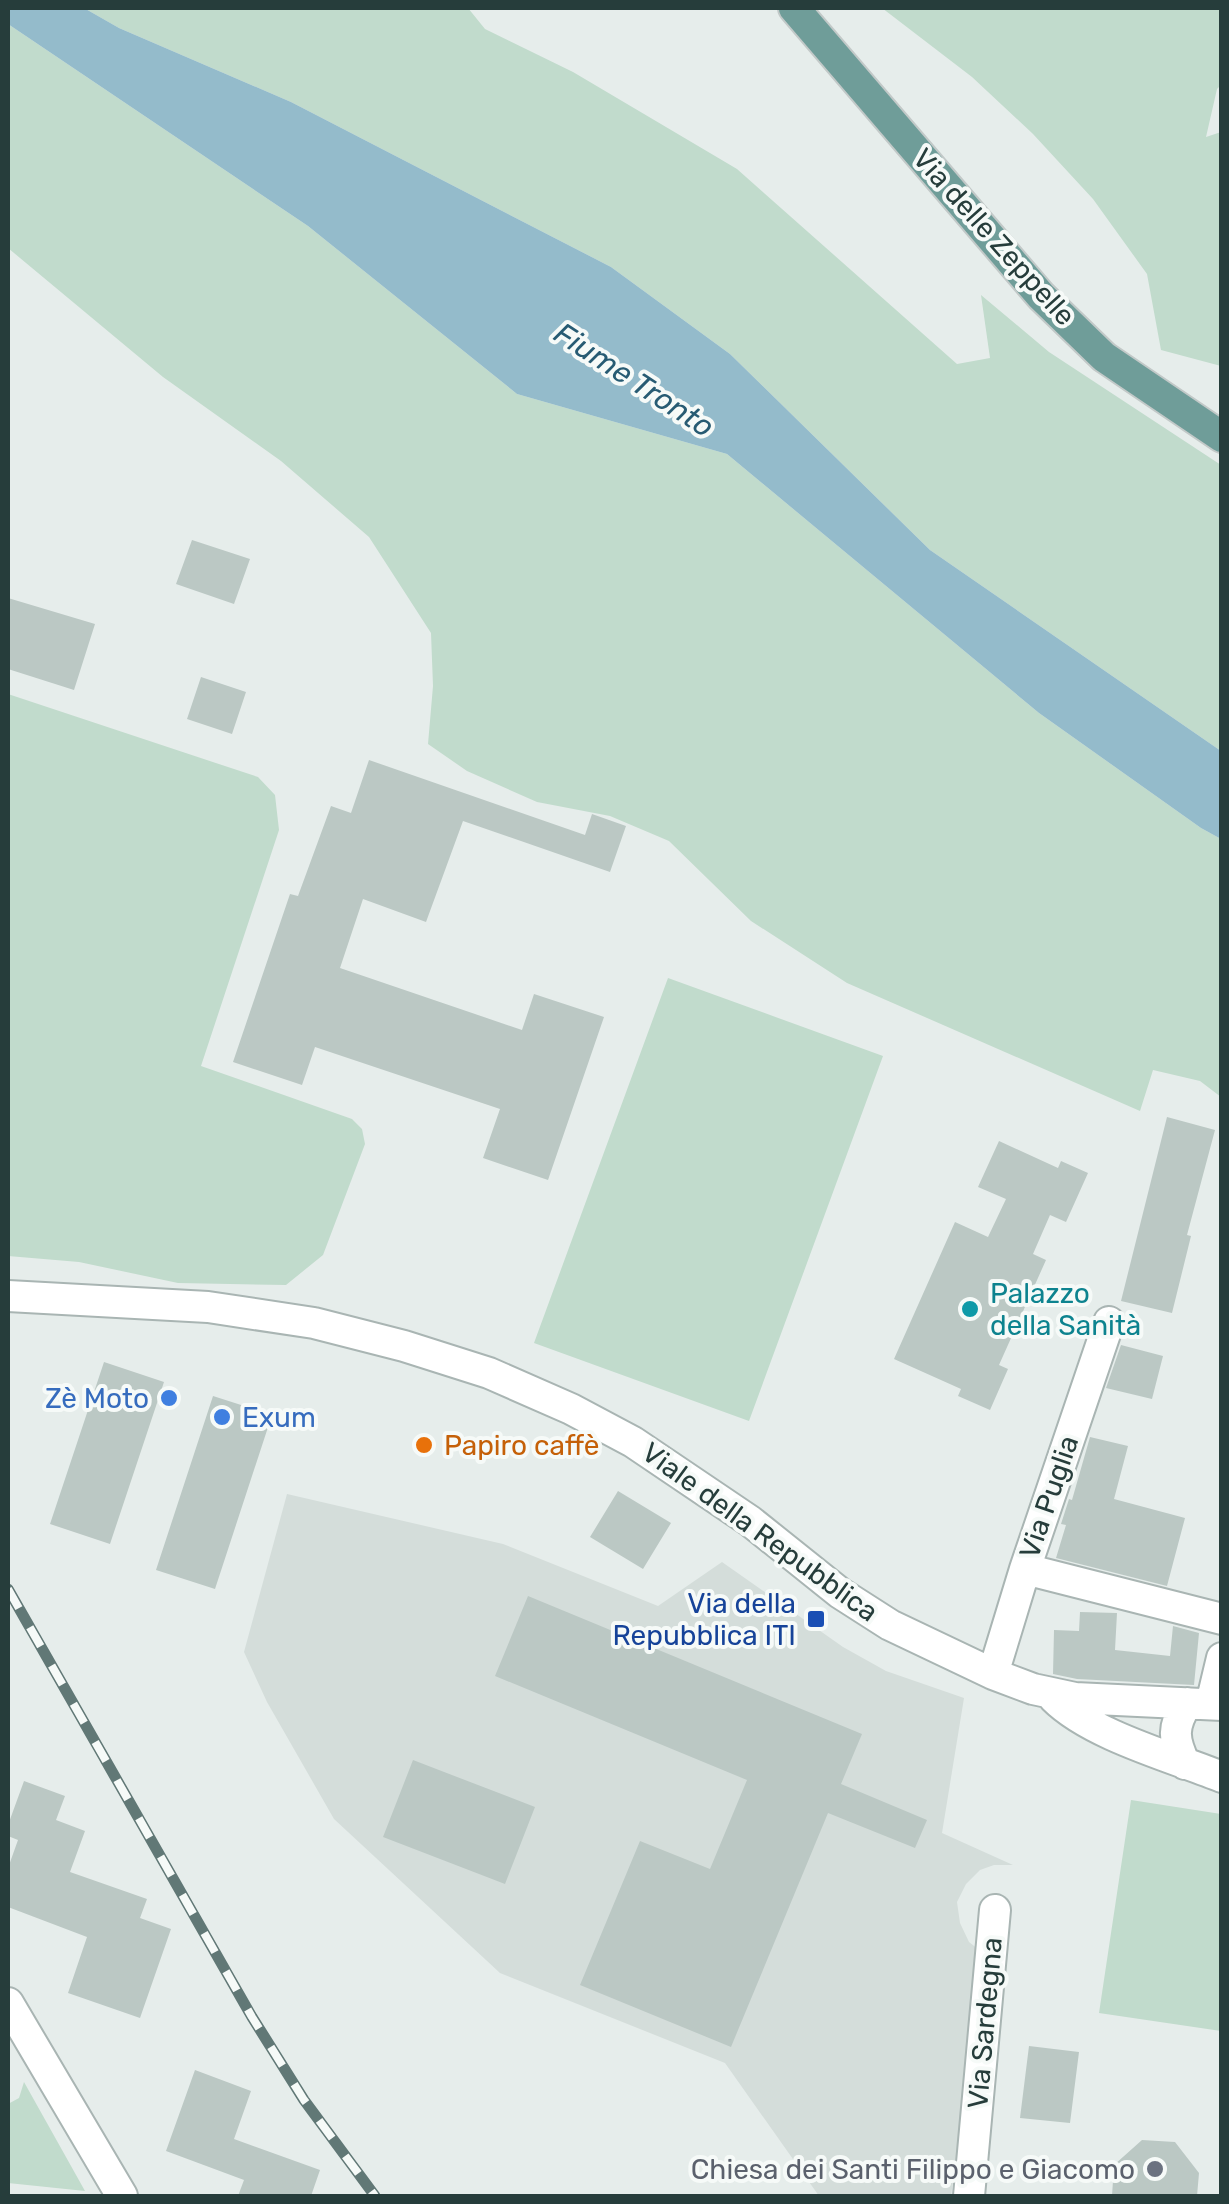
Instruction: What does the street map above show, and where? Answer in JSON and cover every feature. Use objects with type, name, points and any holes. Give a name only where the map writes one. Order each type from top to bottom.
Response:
[{"type":"main road","name":"Via delle Zeppelle","points":[[794,8],[1041,296],[1104,357],[1222,437]]},
{"type":"street","name":"Viale della Repubblica","points":[[8,1296],[208,1307],[314,1323],[489,1373],[571,1408],[634,1442],[750,1521],[840,1594],[890,1626],[993,1674],[1049,1694],[1075,1698],[1206,1704]]},
{"type":"street","name":"Via Puglia","points":[[993,1674],[1109,1322]]},
{"type":"street","points":[[1025,1569],[1222,1619]]},
{"type":"street","points":[[1185,1764],[1174,1738],[1174,1727],[1206,1704],[1222,1658]]},
{"type":"street","points":[[1049,1694],[1069,1713],[1222,1776]]},
{"type":"street","name":"Via Sardegna","points":[[970,2196],[995,1910]]},
{"type":"street","points":[[8,2002],[122,2196]]},
{"type":"shaded area","points":[[287,1494],[503,1544],[658,1606],[722,1562],[843,1647],[886,1671],[964,1698],[942,1833],[1013,1865],[980,1870],[966,1884],[957,1902],[960,1923],[969,1942],[983,1953],[951,2196],[819,2196],[725,2063],[500,1973],[334,1819],[267,1702],[244,1652]]},
{"type":"green space","points":[[84,8],[468,8],[485,29],[573,72],[737,169],[957,364],[990,358],[981,295],[1049,352],[1221,465],[1221,751],[930,550],[730,354],[611,267],[291,102],[119,28]]},
{"type":"green space","points":[[882,8],[1221,8],[1221,85],[1206,137],[1221,132],[1221,366],[1161,350],[1147,274],[1093,199],[1033,134],[972,77]]},
{"type":"green space","points":[[8,24],[308,226],[517,394],[727,454],[1039,713],[1221,839],[1221,1097],[1200,1081],[1153,1070],[1140,1111],[847,983],[751,921],[669,841],[610,816],[537,802],[467,771],[428,744],[433,686],[431,633],[369,537],[281,461],[163,377],[8,248]]},
{"type":"green space","points":[[8,694],[258,777],[275,795],[279,830],[201,1066],[352,1119],[362,1129],[365,1144],[323,1255],[286,1285],[178,1283],[79,1262],[8,1256]]},
{"type":"green space","points":[[668,978],[883,1056],[749,1421],[534,1343]]},
{"type":"green space","points":[[1131,1800],[1221,1814],[1221,2031],[1099,2013]]},
{"type":"green space","points":[[24,2082],[85,2191],[8,2183],[8,2104],[19,2098]]},
{"type":"water","name":"Fiume Tronto","points":[[8,8],[84,8],[119,28],[291,102],[611,267],[730,354],[930,550],[1221,751],[1221,839],[1039,713],[727,454],[517,394],[308,226],[8,24]]},
{"type":"building","points":[[192,540],[250,559],[234,604],[176,584]]},
{"type":"building","points":[[8,598],[95,624],[74,690],[8,669]]},
{"type":"building","points":[[201,677],[246,692],[232,734],[187,719]]},
{"type":"building","points":[[369,760],[585,835],[592,814],[626,826],[610,872],[463,821],[426,922],[363,899],[340,968],[522,1030],[534,994],[604,1017],[548,1180],[483,1158],[500,1109],[315,1047],[302,1085],[233,1062],[290,894],[298,896],[331,806],[351,813]]},
{"type":"building","points":[[1167,1117],[1215,1130],[1187,1235],[1191,1236],[1172,1313],[1121,1301]]},
{"type":"building","name":"Palazzo della Sanità","points":[[999,1141],[1058,1168],[1061,1161],[1088,1173],[1066,1222],[1050,1215],[1033,1254],[1046,1260],[999,1365],[1008,1369],[990,1410],[958,1396],[961,1389],[894,1359],[955,1222],[988,1237],[1006,1199],[978,1187]]},
{"type":"building","points":[[1121,1345],[1163,1356],[1152,1399],[1106,1388]]},
{"type":"building","points":[[104,1362],[164,1382],[110,1544],[50,1524]]},
{"type":"building","points":[[213,1396],[272,1415],[215,1589],[156,1570]]},
{"type":"building","points":[[1090,1437],[1128,1446],[1114,1499],[1185,1518],[1167,1586],[1056,1558],[1066,1525],[1061,1524]]},
{"type":"building","points":[[618,1491],[671,1523],[643,1569],[590,1537]]},
{"type":"building","points":[[528,1596],[862,1734],[841,1784],[927,1820],[915,1848],[828,1813],[731,2047],[580,1985],[640,1841],[710,1869],[747,1780],[495,1676]]},
{"type":"building","points":[[1080,1612],[1117,1613],[1115,1650],[1170,1656],[1173,1626],[1199,1633],[1194,1685],[1077,1679],[1053,1674],[1054,1630],[1079,1631]]},
{"type":"building","points":[[413,1760],[535,1807],[505,1884],[383,1837]]},
{"type":"building","points":[[24,1781],[65,1796],[56,1820],[85,1831],[70,1872],[147,1899],[140,1918],[171,1929],[140,2018],[68,1993],[87,1937],[8,1907],[8,1868],[18,1840],[8,1836],[8,1825]]},
{"type":"building","points":[[1029,2046],[1079,2052],[1070,2123],[1020,2118]]},
{"type":"building","points":[[195,2070],[251,2091],[234,2139],[320,2170],[311,2196],[238,2196],[244,2180],[166,2151]]},
{"type":"building","name":"Chiesa dei Santi Filippo e Giacomo","points":[[1142,2140],[1175,2142],[1199,2173],[1197,2196],[1112,2196],[1114,2165]]},
{"type":"railway","points":[[8,1589],[252,2017],[304,2100],[375,2196]]},
{"type":"place","name":"Palazzo della Sanità","points":[[970,1309]]},
{"type":"place","name":"Zè Moto","points":[[169,1398]]},
{"type":"place","name":"Exum","points":[[222,1417]]},
{"type":"place","name":"Papiro caffè","points":[[424,1445]]},
{"type":"place","name":"Via della Repubblica ITI","points":[[816,1619]]},
{"type":"place","name":"Chiesa dei Santi Filippo e Giacomo","points":[[1155,2169]]}]
